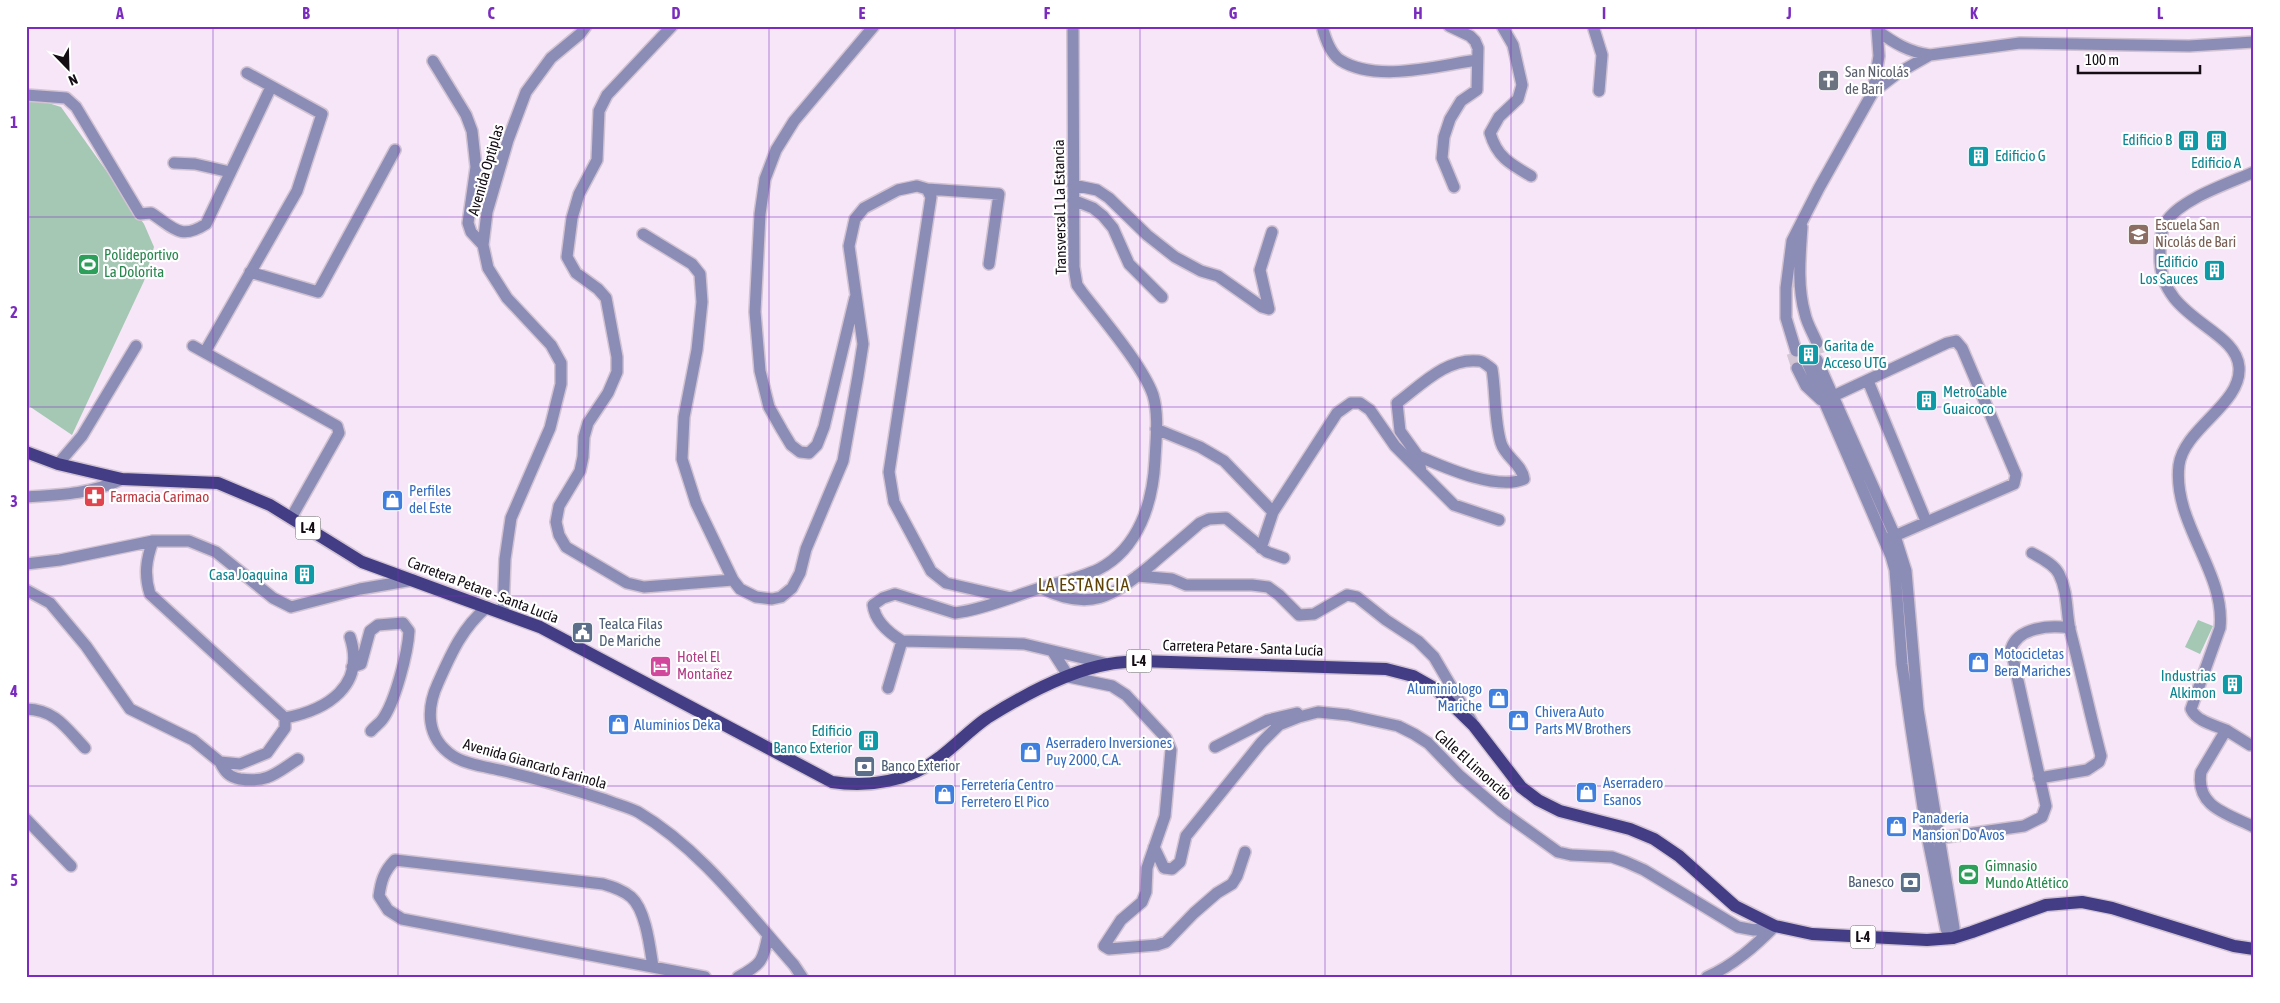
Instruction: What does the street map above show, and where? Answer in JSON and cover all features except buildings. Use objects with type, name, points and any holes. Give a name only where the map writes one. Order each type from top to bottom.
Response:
[{"type":"main road","name":"Carretera Petare - Santa Lucía","points":[[26,452],[58,464],[122,479],[218,483],[270,505],[362,562],[540,626],[832,782],[852,785],[892,780],[917,772],[939,758],[986,719],[1045,685],[1108,664],[1139,661],[1386,669],[1413,676],[1436,689],[1474,726],[1521,787],[1538,800],[1560,811],[1630,829],[1654,839],[1679,856],[1735,906],[1775,926],[1812,934],[1927,940],[1953,938],[1980,930],[2038,907],[2082,902],[2112,908],[2234,946],[2254,949]]},
{"type":"street","name":"Avenida Optiplas","points":[[503,613],[505,559],[511,518],[550,428],[561,384],[561,363],[551,345],[507,298],[488,268],[483,246],[487,212],[508,140],[526,92],[551,58],[580,34],[586,26]]},
{"type":"street","points":[[672,26],[607,95],[599,111],[597,160],[582,187],[572,218],[566,258],[576,273],[598,289],[606,298],[617,357],[617,372],[608,393],[588,423],[584,437],[580,471],[559,506],[556,522],[558,535],[566,547],[627,583],[644,587],[733,580]]},
{"type":"street","points":[[856,294],[824,427],[817,445],[809,453],[800,452],[791,445],[770,407],[760,371],[755,312],[760,214],[766,179],[776,150],[794,120],[874,26]]},
{"type":"street","name":"Transversal 1 La Estancia","points":[[902,641],[890,634],[874,612],[873,605],[883,598],[895,594],[955,613],[972,610],[1011,598],[1100,568],[1120,554],[1135,534],[1151,500],[1156,429],[1153,395],[1143,376],[1077,285],[1074,267],[1073,26]]},
{"type":"street","points":[[1322,26],[1326,40],[1339,59],[1368,71],[1410,70],[1477,60]]},
{"type":"street","points":[[1449,26],[1470,36],[1475,41],[1478,48],[1479,75],[1477,90],[1461,100],[1450,119],[1444,136],[1442,158],[1454,187]]},
{"type":"street","points":[[1502,26],[1513,45],[1522,85],[1518,99],[1498,117],[1490,133],[1494,144],[1506,161],[1531,176]]},
{"type":"street","points":[[1593,26],[1602,55],[1599,91]]},
{"type":"street","points":[[1878,29],[1896,44],[1919,54],[1930,55],[2020,43],[2189,46],[2254,42]]},
{"type":"street","points":[[1802,223],[1800,277],[1805,316],[1804,348],[1787,320],[1786,288],[1792,241],[1818,188],[1873,92],[1879,56],[1878,29]]},
{"type":"street","points":[[1873,92],[1898,73],[1930,55]]},
{"type":"street","points":[[433,61],[466,116],[472,131],[476,167],[468,223],[472,232],[483,246]]},
{"type":"street","points":[[205,352],[297,191],[322,114],[247,74]]},
{"type":"street","points":[[26,95],[66,98],[76,107],[140,214],[152,213],[175,231],[186,233],[206,224],[271,87]]},
{"type":"street","points":[[250,272],[318,292],[395,150]]},
{"type":"street","points":[[174,163],[196,164],[230,172]]},
{"type":"street","points":[[2254,172],[2180,208],[2167,221],[2159,241],[2160,262],[2166,286],[2188,313],[2224,341],[2235,353],[2239,369],[2238,377],[2227,398],[2187,443],[2181,456],[2179,471],[2182,502],[2217,594],[2221,614],[2220,628],[2190,709],[2193,715],[2226,730],[2252,746],[2254,733]]},
{"type":"street","points":[[1073,185],[1097,190],[1147,235],[1175,257],[1218,276],[1268,310],[1260,270],[1272,232]]},
{"type":"street","points":[[643,234],[692,264],[700,274],[702,302],[698,340],[684,417],[682,459],[696,503],[733,580],[740,589],[756,597],[772,599],[782,597],[792,588],[800,573],[806,549],[844,460],[863,344],[849,246],[855,219],[864,208],[898,190],[917,186],[927,189],[999,194],[989,264]]},
{"type":"street","points":[[927,189],[931,197],[889,472],[894,502],[931,571],[946,583],[1011,598]]},
{"type":"street","points":[[1073,200],[1093,208],[1103,216],[1113,228],[1128,264],[1162,298]]},
{"type":"street","points":[[1890,538],[2014,484],[2016,475],[1962,348],[1956,342],[1947,343],[1868,381],[1825,394],[1806,386],[1809,363],[1825,394],[1890,538],[1895,570],[1902,664],[1933,839],[1954,928],[1953,938]]},
{"type":"street","points":[[58,464],[82,436],[136,346]]},
{"type":"street","points":[[193,346],[337,426],[339,433],[291,518]]},
{"type":"street","points":[[1418,456],[1440,466],[1488,481],[1516,483],[1524,479],[1523,472],[1502,446],[1498,434],[1492,369],[1480,361],[1460,362],[1451,365],[1442,369],[1397,403],[1400,431],[1418,456],[1421,471]]},
{"type":"street","points":[[1868,381],[1926,521]]},
{"type":"street","points":[[1261,548],[1273,512],[1337,413],[1350,403],[1360,403],[1370,410],[1395,446],[1454,505],[1499,520]]},
{"type":"street","points":[[1156,429],[1200,447],[1224,461],[1273,512]]},
{"type":"street","points":[[26,497],[90,491],[107,487],[122,479]]},
{"type":"street","points":[[1041,588],[1061,598],[1090,600],[1115,592],[1137,576],[1200,522],[1209,519],[1226,518],[1261,548],[1284,558]]},
{"type":"street","points":[[153,541],[146,562],[146,581],[150,594],[285,718],[285,728],[267,753],[240,764],[220,762]]},
{"type":"street","points":[[26,564],[60,560],[153,541],[189,541],[216,552],[273,598],[291,607],[360,589],[413,580]]},
{"type":"street","points":[[2032,553],[2052,565],[2059,573],[2067,602],[2070,628],[2101,756],[2099,762],[2087,770],[2039,778]]},
{"type":"street","points":[[1137,576],[1172,579],[1186,585],[1252,585],[1268,587],[1279,595],[1298,615],[1314,614],[1347,595],[1357,597],[1386,620],[1418,641],[1434,657],[1474,726]]},
{"type":"street","points":[[26,590],[50,603],[86,646],[130,709],[193,740],[220,762],[224,771],[232,777],[255,781],[266,779],[298,759]]},
{"type":"street","name":"Avenida Giancarlo Farinola","points":[[487,607],[472,620],[456,642],[432,697],[429,713],[430,727],[441,745],[454,756],[474,763],[561,785],[636,811],[690,848],[768,935],[802,977]]},
{"type":"street","points":[[352,667],[361,664],[370,631],[378,625],[403,624],[409,631],[408,644],[391,702],[382,720],[371,731]]},
{"type":"street","points":[[1933,839],[2034,823],[2042,817],[2046,806],[2011,650],[2018,638],[2029,632],[2042,628],[2070,628]]},
{"type":"street","points":[[285,718],[304,714],[334,700],[349,681],[354,649],[350,637]]},
{"type":"street","points":[[888,688],[902,641],[1024,644],[1108,664]]},
{"type":"street","points":[[1053,652],[1070,677],[1112,686],[1126,695],[1166,738],[1171,750],[1165,816],[1147,868],[1146,892],[1142,902],[1121,920],[1104,946],[1109,949],[1158,945],[1166,942],[1194,913],[1217,893],[1232,884],[1237,876],[1245,852]]},
{"type":"street","points":[[26,709],[38,709],[56,716],[85,748]]},
{"type":"street","points":[[1215,746],[1268,720],[1290,713],[1318,712]]},
{"type":"street","name":"Calle El Limoncito","points":[[1154,847],[1164,868],[1172,869],[1180,862],[1186,836],[1261,743],[1279,726],[1299,717],[1318,712],[1348,715],[1398,726],[1428,743],[1460,776],[1501,811],[1558,852],[1571,855],[1612,856],[1644,870],[1738,927],[1754,930],[1775,926]]},
{"type":"street","points":[[2226,730],[2201,772],[2202,791],[2209,804],[2254,827]]},
{"type":"street","points":[[26,819],[71,866]]},
{"type":"street","points":[[654,967],[642,917],[633,898],[620,889],[603,884],[394,860],[385,870],[379,896],[388,910],[402,919],[704,977]]},
{"type":"street","points":[[1707,977],[1731,964],[1754,947],[1775,926]]},
{"type":"street","points":[[738,977],[756,967],[764,959],[768,935]]},
{"type":"green space","name":"Polideportivo La Dolorita","points":[[26,96],[61,107],[144,224],[154,247],[144,281],[72,435],[26,404]]},
{"type":"green space","points":[[2198,620],[2213,626],[2200,654],[2185,647]]},
{"type":"tunnel","points":[[1817,343],[1822,358]]},
{"type":"tunnel","points":[[1802,349],[1808,364]]},
{"type":"tunnel","points":[[1792,353],[1797,368]]},
{"type":"place","name":"San Nicolás de Bari","points":[[1829,81]]},
{"type":"place","name":"Edificio B","points":[[2188,140]]},
{"type":"place","name":"Edificio A","points":[[2216,140]]},
{"type":"place","name":"Edificio G","points":[[1979,156]]},
{"type":"place","name":"Escuela San Nicolás de Bari","points":[[2139,234]]},
{"type":"place","name":"Polideportivo La Dolorita","points":[[88,264]]},
{"type":"place","name":"Edificio Los Sauces","points":[[2214,271]]},
{"type":"place","name":"Garita de Acceso UTG","points":[[1808,355]]},
{"type":"place","name":"MetroCable Guaicoco","points":[[1927,401]]},
{"type":"place","name":"Farmacia Carimao","points":[[94,497]]},
{"type":"place","name":"Perfiles del Este","points":[[393,500]]},
{"type":"place","name":"Casa Joaquina","points":[[304,575]]},
{"type":"place","name":"Tealca Filas De Mariche","points":[[583,633]]},
{"type":"place","name":"Motocicletas Bera Mariches","points":[[1978,663]]},
{"type":"place","name":"Hotel El Montañez","points":[[661,666]]},
{"type":"place","name":"Industrias Alkimon","points":[[2232,685]]},
{"type":"place","name":"Aluminiologo Mariche","points":[[1498,698]]},
{"type":"place","name":"Chivera Auto Parts MV Brothers","points":[[1519,721]]},
{"type":"place","name":"Aluminios Deka","points":[[618,725]]},
{"type":"place","name":"Edificio Banco Exterior","points":[[868,740]]},
{"type":"place","name":"Aserradero Inversiones Puy 2000, C.A.","points":[[1030,752]]},
{"type":"place","name":"Banco Exterior","points":[[865,766]]},
{"type":"place","name":"Aserradero Esanos","points":[[1587,792]]},
{"type":"place","name":"Ferretería Centro Ferretero El Pico","points":[[945,794]]},
{"type":"place","name":"Panadería Mansion Do Avos","points":[[1896,827]]},
{"type":"place","name":"Gimnasio Mundo Atlético","points":[[1969,875]]},
{"type":"place","name":"Banesco","points":[[1910,882]]},
{"type":"district","name":"LA ESTANCIA","points":[[1084,585]]}]
